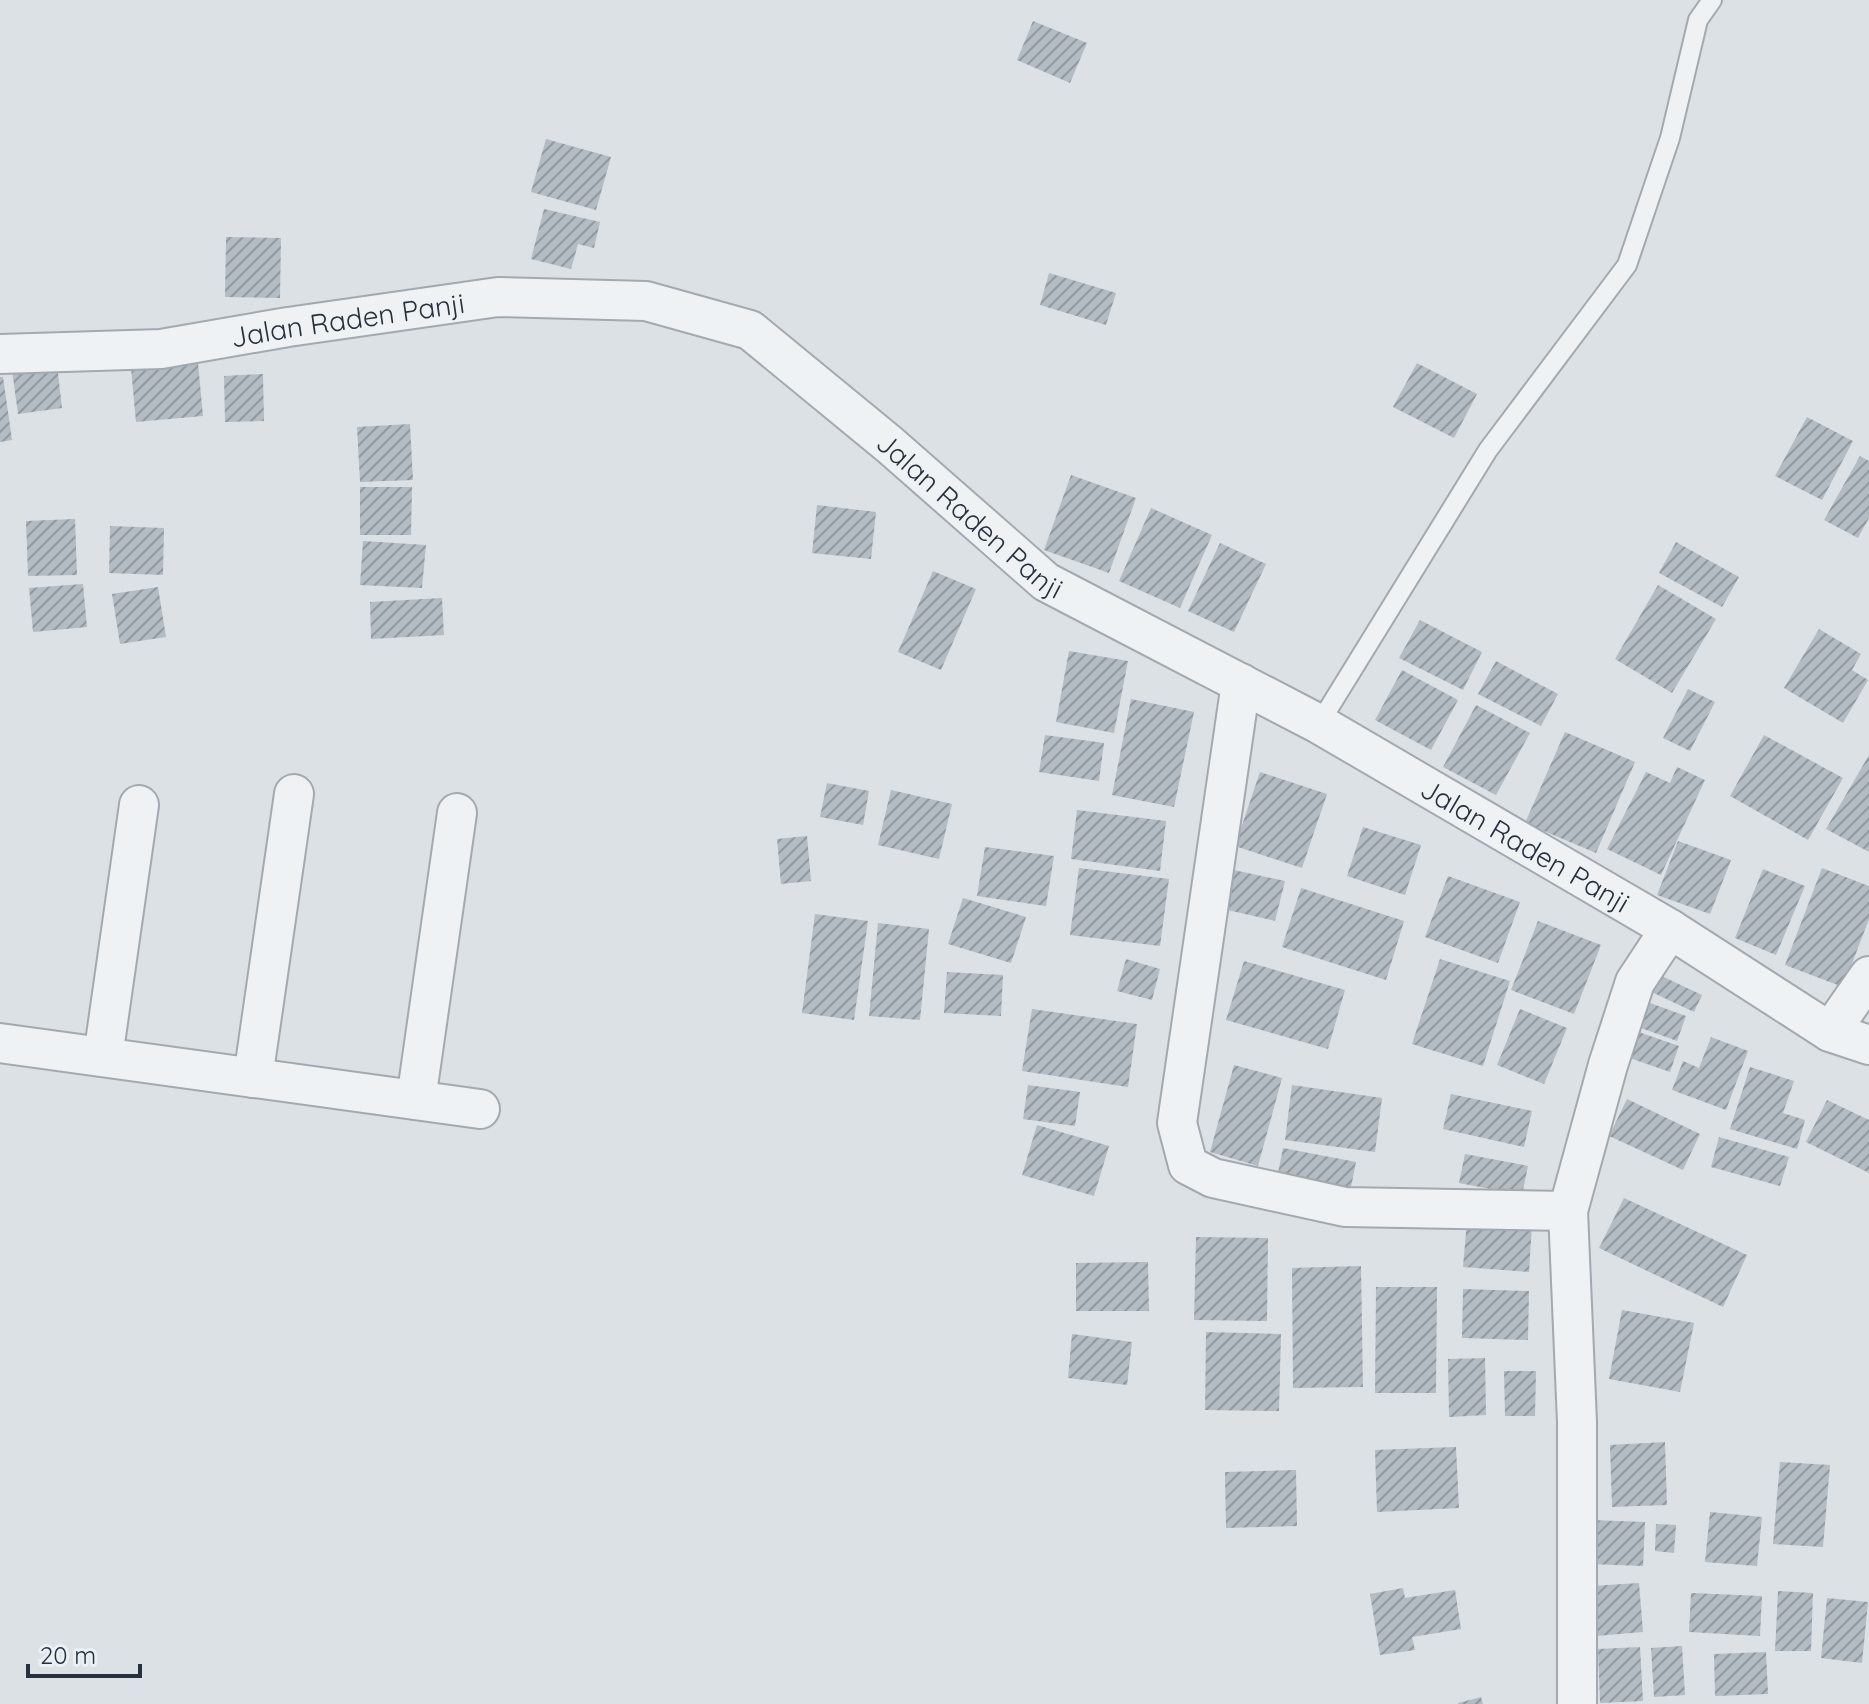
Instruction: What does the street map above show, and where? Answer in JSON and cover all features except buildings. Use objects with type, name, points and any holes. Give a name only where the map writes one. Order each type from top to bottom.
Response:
[{"type":"street","name":"Jalan Raden Panji","points":[[0,354],[161,349],[498,297],[646,301],[750,330],[890,445],[1046,582],[1319,724],[1670,929],[1830,1032],[1869,1045]]},
{"type":"street","points":[[1241,683],[1177,1123],[1188,1165],[1213,1178],[1345,1207],[1568,1211]]},
{"type":"street","points":[[253,1078],[294,794]]},
{"type":"street","points":[[103,1057],[139,805]]},
{"type":"street","points":[[416,1100],[457,813]]},
{"type":"street","points":[[1577,1704],[1577,1422],[1568,1211],[1608,1065],[1635,982],[1670,929]]},
{"type":"street","points":[[1830,1032],[1869,976]]},
{"type":"street","points":[[0,1043],[480,1109]]},
{"type":"lane","points":[[1319,724],[1488,450],[1627,265],[1670,138],[1698,20],[1712,0]]}]
